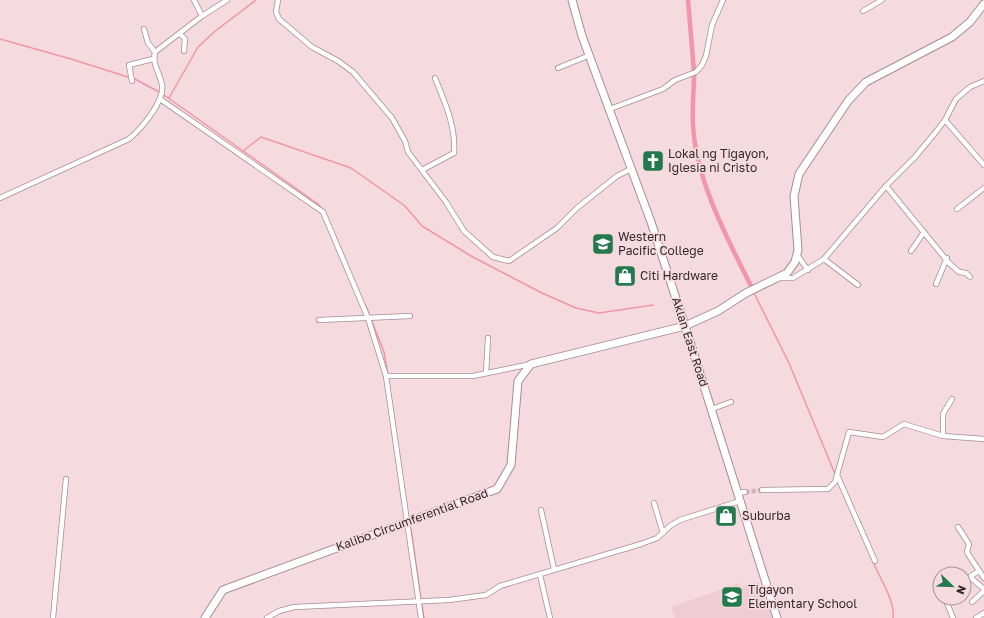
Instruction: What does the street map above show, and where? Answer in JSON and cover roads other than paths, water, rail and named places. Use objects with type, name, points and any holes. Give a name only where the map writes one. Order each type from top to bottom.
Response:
[{"type":"main road","name":"Aklan East Road","points":[[572,0],[582,36],[610,109],[686,326],[712,409],[741,493],[740,501],[777,618]]},
{"type":"main road","points":[[532,364],[686,326],[724,308],[746,293],[780,278],[791,268],[797,255],[798,239],[794,196],[796,181],[807,160],[848,101],[866,82],[952,37],[970,22],[984,4]]},
{"type":"main road","name":"Kalibo Circumferential Road","points":[[205,618],[223,590],[497,489],[511,465],[518,381],[532,364]]},
{"type":"street","points":[[194,0],[202,16]]},
{"type":"street","points":[[155,52],[202,16],[227,0]]},
{"type":"street","points":[[278,0],[276,12],[279,19],[307,43],[353,72],[392,118],[405,141],[408,152],[446,202],[464,231],[494,257],[509,262],[557,228],[577,208],[617,176],[631,169]]},
{"type":"street","points":[[610,109],[662,89],[675,80],[696,72],[702,65],[706,56],[712,25],[723,0]]},
{"type":"street","points":[[864,10],[882,0]]},
{"type":"street","points":[[0,198],[130,139],[140,130],[163,92],[154,59],[155,52],[148,43],[144,29]]},
{"type":"street","points":[[180,34],[185,39],[184,51]]},
{"type":"street","points":[[558,68],[590,56]]},
{"type":"street","points":[[132,81],[129,65],[154,59]]},
{"type":"street","points":[[422,170],[454,153],[455,138],[452,124],[435,78]]},
{"type":"street","points":[[780,278],[789,279],[808,270],[824,259],[886,186],[915,157],[945,120],[956,99],[970,87],[984,81]]},
{"type":"street","points":[[160,99],[322,212],[368,318],[386,376],[421,618]]},
{"type":"street","points":[[945,120],[984,165]]},
{"type":"street","points":[[886,186],[958,272],[966,273],[970,277]]},
{"type":"street","points":[[957,209],[984,188]]},
{"type":"street","points":[[911,251],[924,232]]},
{"type":"street","points":[[797,255],[808,270]]},
{"type":"street","points":[[936,284],[947,258]]},
{"type":"street","points":[[824,259],[858,285]]},
{"type":"street","points":[[319,320],[410,316]]},
{"type":"street","points":[[486,373],[488,338]]},
{"type":"street","points":[[386,376],[473,376],[532,364]]},
{"type":"street","points":[[943,436],[943,414],[952,399]]},
{"type":"street","points":[[712,409],[731,402]]},
{"type":"street","points":[[762,490],[828,489],[835,482],[849,432],[883,437],[904,424],[943,436],[984,439]]},
{"type":"street","points":[[837,475],[875,561]]},
{"type":"street","points":[[54,618],[66,479]]},
{"type":"street","points":[[267,618],[278,611],[294,606],[419,602],[482,596],[500,586],[540,575],[554,569],[617,552],[657,538],[670,526],[680,520],[740,501]]},
{"type":"street","points":[[654,503],[663,533]]},
{"type":"street","points":[[541,510],[554,569]]},
{"type":"street","points":[[958,527],[969,544],[967,552],[984,578]]},
{"type":"street","points":[[972,602],[984,590],[971,578],[971,576],[980,571]]},
{"type":"street","points":[[540,575],[550,618]]},
{"type":"street","points":[[947,606],[952,618]]},
{"type":"street","points":[[976,618],[984,613]]},
{"type":"waterway","points":[[169,98],[198,47],[214,32],[256,0]]},
{"type":"waterway","points":[[688,0],[694,72]]},
{"type":"waterway","points":[[0,39],[128,77]]},
{"type":"waterway","points":[[694,75],[693,124],[695,144],[700,165],[714,207],[751,286]]},
{"type":"waterway","points":[[133,78],[159,92]]},
{"type":"waterway","points":[[164,95],[318,204],[321,208]]},
{"type":"waterway","points":[[243,151],[261,137],[351,168],[405,206],[422,226],[471,256],[542,293],[576,308],[599,313],[653,305]]},
{"type":"waterway","points":[[754,293],[789,363],[835,474]]},
{"type":"waterway","points":[[365,304],[370,316]]},
{"type":"waterway","points":[[371,319],[384,352],[388,375]]},
{"type":"waterway","points":[[411,529],[421,599]]},
{"type":"waterway","points":[[873,562],[890,597],[893,618]]},
{"type":"waterway","points":[[422,605],[424,618]]},
{"type":"tunnel","points":[[745,492],[762,490]]},
{"type":"place","name":"Lokal ng Tigayon, Iglesia ni Cristo","points":[[653,161]]},
{"type":"place","name":"Western Pacific College","points":[[603,244]]},
{"type":"place","name":"Citi Hardware","points":[[625,276]]},
{"type":"place","name":"Suburba","points":[[726,516]]},
{"type":"place","name":"Tigayon Elementary School","points":[[732,597]]}]
